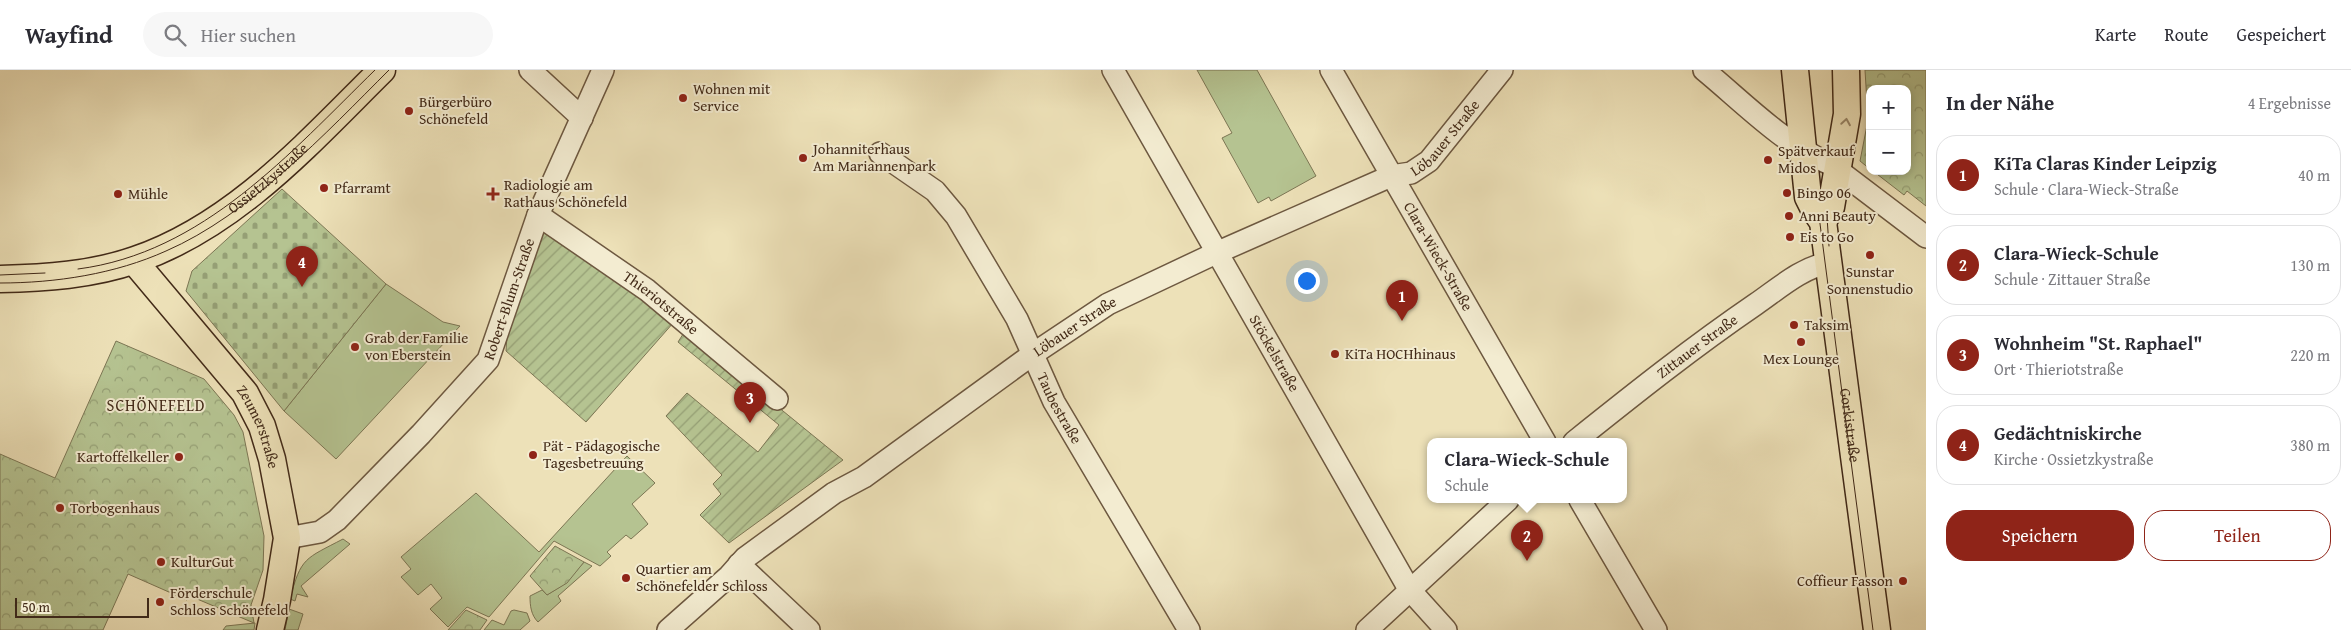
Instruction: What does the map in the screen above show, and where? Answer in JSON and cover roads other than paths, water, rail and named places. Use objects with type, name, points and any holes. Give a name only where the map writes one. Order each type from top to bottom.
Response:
[{"type":"main road","name":"Ossietzkystraße","points":[[0,279],[48,277],[88,272],[134,261],[184,239],[228,211],[300,150],[382,70]]},
{"type":"main road","name":"Gorkistraße","points":[[1795,70],[1808,197],[1823,222],[1877,630]]},
{"type":"main road","points":[[1823,222],[1832,207],[1847,114],[1846,70]]},
{"type":"main road","name":"Zeumerstraße","points":[[134,261],[245,393],[262,426],[272,459],[287,538],[270,630]]},
{"type":"street","points":[[530,70],[582,118]]},
{"type":"street","name":"Robert-Blum-Straße","points":[[287,538],[320,532],[337,520],[421,434],[488,360],[538,215],[603,70]]},
{"type":"street","name":"Stöckelstraße","points":[[1113,70],[1409,589],[1446,630]]},
{"type":"street","name":"Clara-Wieck-Straße","points":[[1331,70],[1544,438]]},
{"type":"street","name":"Löbauer Straße","points":[[668,630],[729,576],[739,564],[804,514],[834,493],[864,476],[1033,354],[1108,304],[1216,253],[1391,176],[1411,173],[1429,161],[1502,70]]},
{"type":"street","points":[[1704,70],[1779,132],[1802,149],[1838,170],[1926,237]]},
{"type":"street","name":"Taubestraße","points":[[880,153],[935,191],[956,216],[1017,319],[1054,402],[1189,630]]},
{"type":"street","name":"Thieriotstraße","points":[[538,215],[647,290],[777,399]]},
{"type":"street","name":"Zittauer Straße","points":[[1579,438],[1659,374],[1735,318],[1808,270],[1828,263]]},
{"type":"street","points":[[1367,630],[1409,589],[1505,503]]},
{"type":"street","points":[[1582,503],[1656,630]]},
{"type":"street","points":[[739,564],[809,630]]},
{"type":"tram line","points":[[78,269],[123,259],[165,243],[204,221],[242,195],[277,165],[375,70]]},
{"type":"tram line","points":[[0,283],[64,279],[106,271],[147,259],[197,235],[256,195],[285,171],[389,70]]},
{"type":"tram line","points":[[1819,216],[1873,630]]},
{"type":"tram line","points":[[1827,217],[1829,246]]},
{"type":"tram line","points":[[0,275],[45,273]]},
{"type":"place","name":"Wohnen mit Service","points":[[683,98]]},
{"type":"place","name":"Bürgerbüro Schönefeld","points":[[409,111]]},
{"type":"place","name":"Johanniterhaus Am Mariannenpark","points":[[803,158]]},
{"type":"place","name":"Spätverkauf Midos","points":[[1768,160]]},
{"type":"place","name":"Pfarramt","points":[[324,188]]},
{"type":"place","name":"Bingo 06","points":[[1787,193]]},
{"type":"place","name":"Mühle","points":[[118,194]]},
{"type":"place","name":"Radiologie am Rathaus Schönefeld","points":[[493,194]]},
{"type":"place","name":"Anni Beauty","points":[[1789,216]]},
{"type":"place","name":"Eis to Go","points":[[1790,237]]},
{"type":"place","name":"Sunstar Sonnenstudio","points":[[1870,255]]},
{"type":"place","name":"Gedächtniskirche","points":[[302,287]]},
{"type":"place","name":"KiTa Claras Kinder Leipzig","points":[[1402,321]]},
{"type":"place","name":"Taksim","points":[[1794,325]]},
{"type":"place","name":"Mex Lounge","points":[[1801,342]]},
{"type":"place","name":"Grab der Familie von Eberstein","points":[[355,347]]},
{"type":"place","name":"KiTa HOCHhinaus","points":[[1335,354]]},
{"type":"place","name":"Wohnheim \"St. Raphael\"","points":[[750,423]]},
{"type":"place","name":"Pät - Pädagogische Tagesbetreuung","points":[[533,455]]},
{"type":"place","name":"Kartoffelkeller","points":[[179,457]]},
{"type":"place","name":"Torbogenhaus","points":[[60,508]]},
{"type":"place","name":"Clara-Wieck-Schule","points":[[1527,561]]},
{"type":"place","name":"KulturGut","points":[[161,562]]},
{"type":"place","name":"Quartier am Schönefelder Schloss","points":[[626,578]]},
{"type":"place","name":"Coffieur Fasson","points":[[1903,581]]},
{"type":"place","name":"Förderschule Schloss Schönefeld","points":[[160,602]]},
{"type":"district","name":"SCHÖNEFELD","points":[[156,405]]}]
